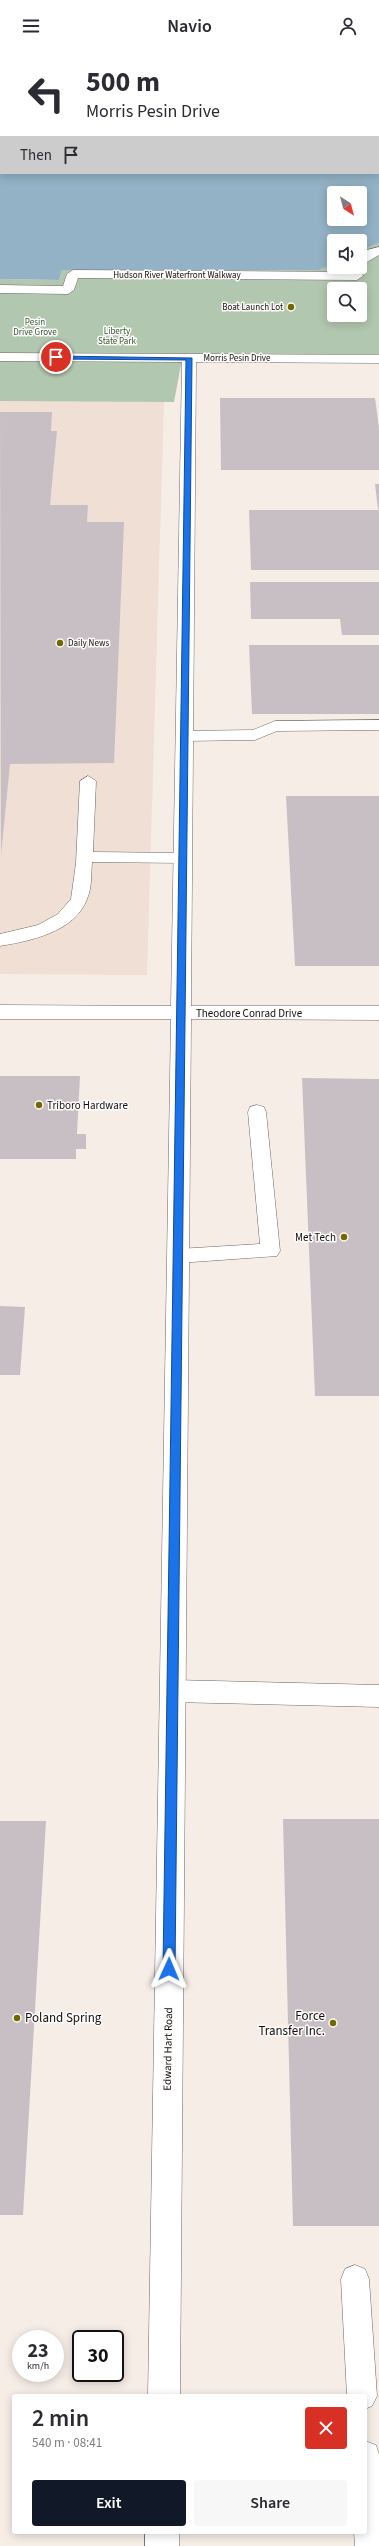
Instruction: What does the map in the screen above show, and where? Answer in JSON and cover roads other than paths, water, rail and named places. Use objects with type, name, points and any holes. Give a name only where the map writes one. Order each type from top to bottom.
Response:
[{"type":"street","points":[[367,256],[370,253],[379,251]]},
{"type":"street","name":"Hudson River Waterfront Walkway","points":[[0,289],[68,290],[73,274],[357,276],[357,274]]},
{"type":"street","name":"Morris Pesin Drive","points":[[0,357],[379,358]]},
{"type":"street","name":"Edward Hart Road","points":[[164,2394],[189,358]]},
{"type":"street","name":"Theodore Conrad Drive","points":[[0,1012],[379,1013]]},
{"type":"street","points":[[162,2534],[162,2546]]},
{"type":"lane","points":[[184,736],[255,735],[275,726],[379,725]]},
{"type":"lane","points":[[0,940],[26,937],[57,924],[80,899],[88,781]]},
{"type":"lane","points":[[83,857],[183,858]]},
{"type":"lane","points":[[178,1256],[270,1251],[257,1112]]},
{"type":"lane","points":[[172,1691],[379,1696]]},
{"type":"lane","points":[[355,2279],[362,2394]]},
{"type":"lane","points":[[367,2492],[370,2546]]},
{"type":"water","points":[[0,174],[379,174],[379,243],[367,248],[367,234],[327,234],[327,267],[319,270],[62,270],[59,280],[0,279]]},
{"type":"place","name":"Boat Launch Lot","points":[[291,307]]},
{"type":"place","name":"Daily News","points":[[60,643]]},
{"type":"place","name":"Triboro Hardware","points":[[39,1105]]},
{"type":"place","name":"Met Tech","points":[[344,1237]]},
{"type":"place","name":"Poland Spring","points":[[17,2018]]},
{"type":"place","name":"Force Transfer Inc.","points":[[333,2023]]},
{"type":"park label","name":"Pesin Drive Grove","points":[[35,328]]},
{"type":"park label","name":"Liberty State Park","points":[[117,336]]}]
